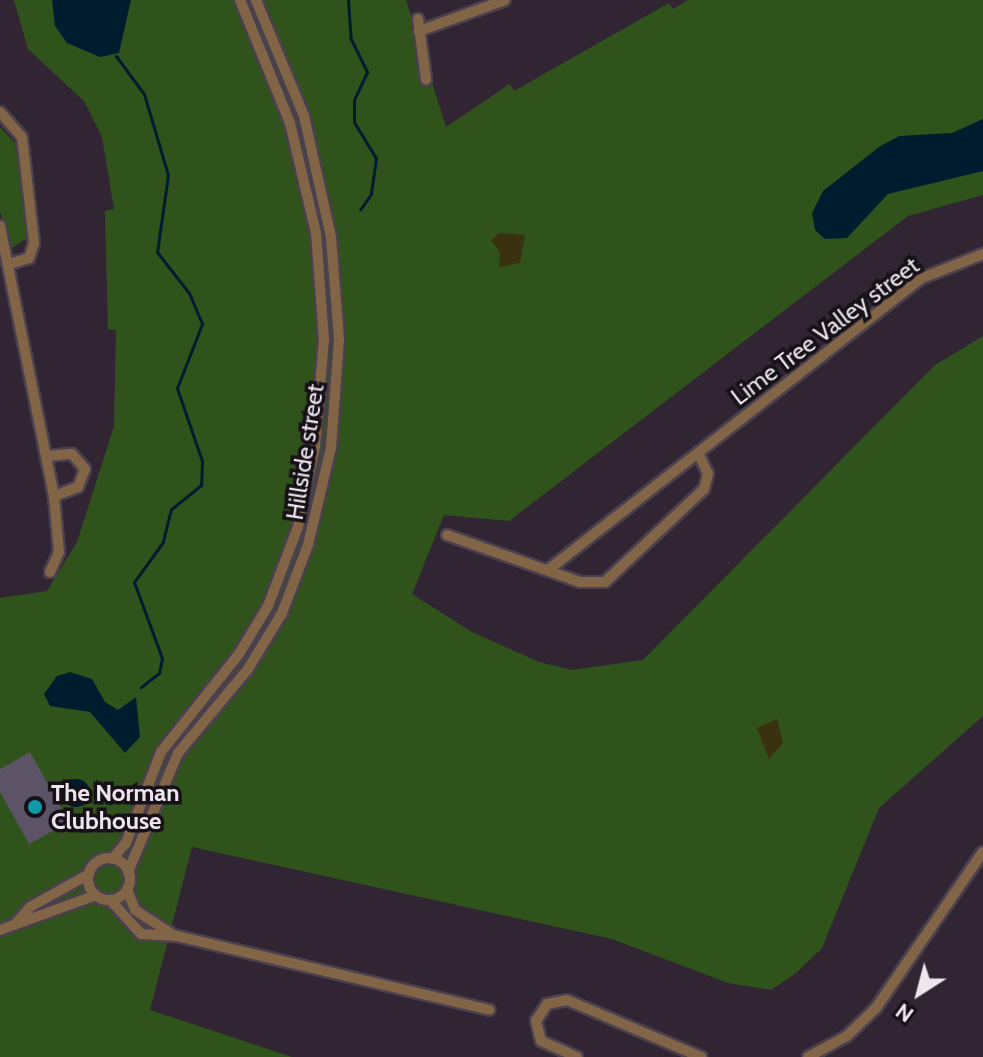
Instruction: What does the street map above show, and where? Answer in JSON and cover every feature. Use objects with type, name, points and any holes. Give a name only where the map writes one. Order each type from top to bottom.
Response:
[{"type":"street","name":"Hillside street","points":[[17,922],[30,907],[89,874],[99,861],[112,859],[126,843],[161,752],[239,654],[268,606],[298,527],[315,446],[324,339],[316,233],[290,123],[240,0]]},
{"type":"street","name":"Hillside street","points":[[144,918],[127,889],[128,872],[178,753],[248,669],[282,613],[308,545],[331,448],[339,339],[330,226],[304,116],[256,0]]},
{"type":"street","points":[[426,79],[418,25],[505,0]]},
{"type":"street","points":[[0,112],[22,137],[34,243],[29,258],[9,264]]},
{"type":"street","points":[[0,226],[54,496],[59,552],[50,572]]},
{"type":"street","name":"Lime Tree Valley street","points":[[548,570],[922,278],[983,254]]},
{"type":"street","points":[[315,446],[331,448]]},
{"type":"street","points":[[447,535],[588,584],[619,574],[704,489],[708,474],[698,453]]},
{"type":"street","points":[[47,456],[72,454],[85,469],[78,487],[54,496]]},
{"type":"street","points":[[808,1057],[831,1052],[876,1008],[983,852]]},
{"type":"street","points":[[112,859],[128,872]]},
{"type":"street","points":[[89,874],[96,895]]},
{"type":"street","points":[[110,900],[127,889]]},
{"type":"street","points":[[0,930],[96,895],[110,900],[129,926],[145,935],[175,936],[489,1010]]},
{"type":"street","points":[[129,926],[144,918]]},
{"type":"street","points":[[144,918],[145,935]]},
{"type":"street","points":[[144,918],[175,936]]},
{"type":"street","points":[[577,1057],[541,1041],[536,1021],[547,1004],[567,1000],[701,1057]]},
{"type":"green space","points":[[14,0],[406,0],[446,127],[510,84],[514,91],[669,3],[673,9],[688,0],[983,0],[983,195],[908,216],[509,521],[444,515],[412,594],[472,632],[539,662],[572,670],[643,660],[935,365],[983,336],[983,716],[879,808],[822,948],[796,973],[771,990],[728,983],[612,939],[192,847],[150,1010],[292,1057],[0,1057],[0,598],[47,591],[77,542],[114,426],[116,330],[108,329],[105,211],[114,209],[102,137],[84,101],[28,49]]},
{"type":"green space","points":[[0,127],[15,143],[25,190],[28,238],[10,249],[0,211]]},
{"type":"sand","points":[[499,233],[525,235],[520,263],[499,267],[500,252],[491,240]]},
{"type":"sand","points":[[777,719],[783,743],[769,759],[757,728]]},
{"type":"water","points":[[52,0],[131,0],[119,53],[100,57],[67,43],[55,26]]},
{"type":"water","points":[[983,119],[983,171],[888,194],[847,238],[825,239],[815,230],[812,213],[823,191],[879,147],[899,136],[952,133]]},
{"type":"water","points":[[70,672],[92,679],[105,702],[118,710],[136,697],[140,737],[125,753],[90,712],[50,706],[44,694],[57,676]]},
{"type":"water","points":[[76,779],[86,783],[90,793],[86,803],[76,807],[66,803],[62,793],[66,783]]},
{"type":"building","name":"The Norman Clubhouse","points":[[30,752],[69,822],[29,844],[0,792],[0,769]]},
{"type":"waterway","points":[[348,0],[351,39],[367,72],[354,100],[354,122],[376,158],[371,194],[360,210]]},
{"type":"waterway","points":[[116,56],[144,94],[168,175],[157,252],[189,293],[202,324],[177,388],[202,461],[201,485],[171,509],[163,542],[134,582],[162,658],[159,673],[141,687]]},
{"type":"place","name":"The Norman Clubhouse","points":[[35,807]]}]
